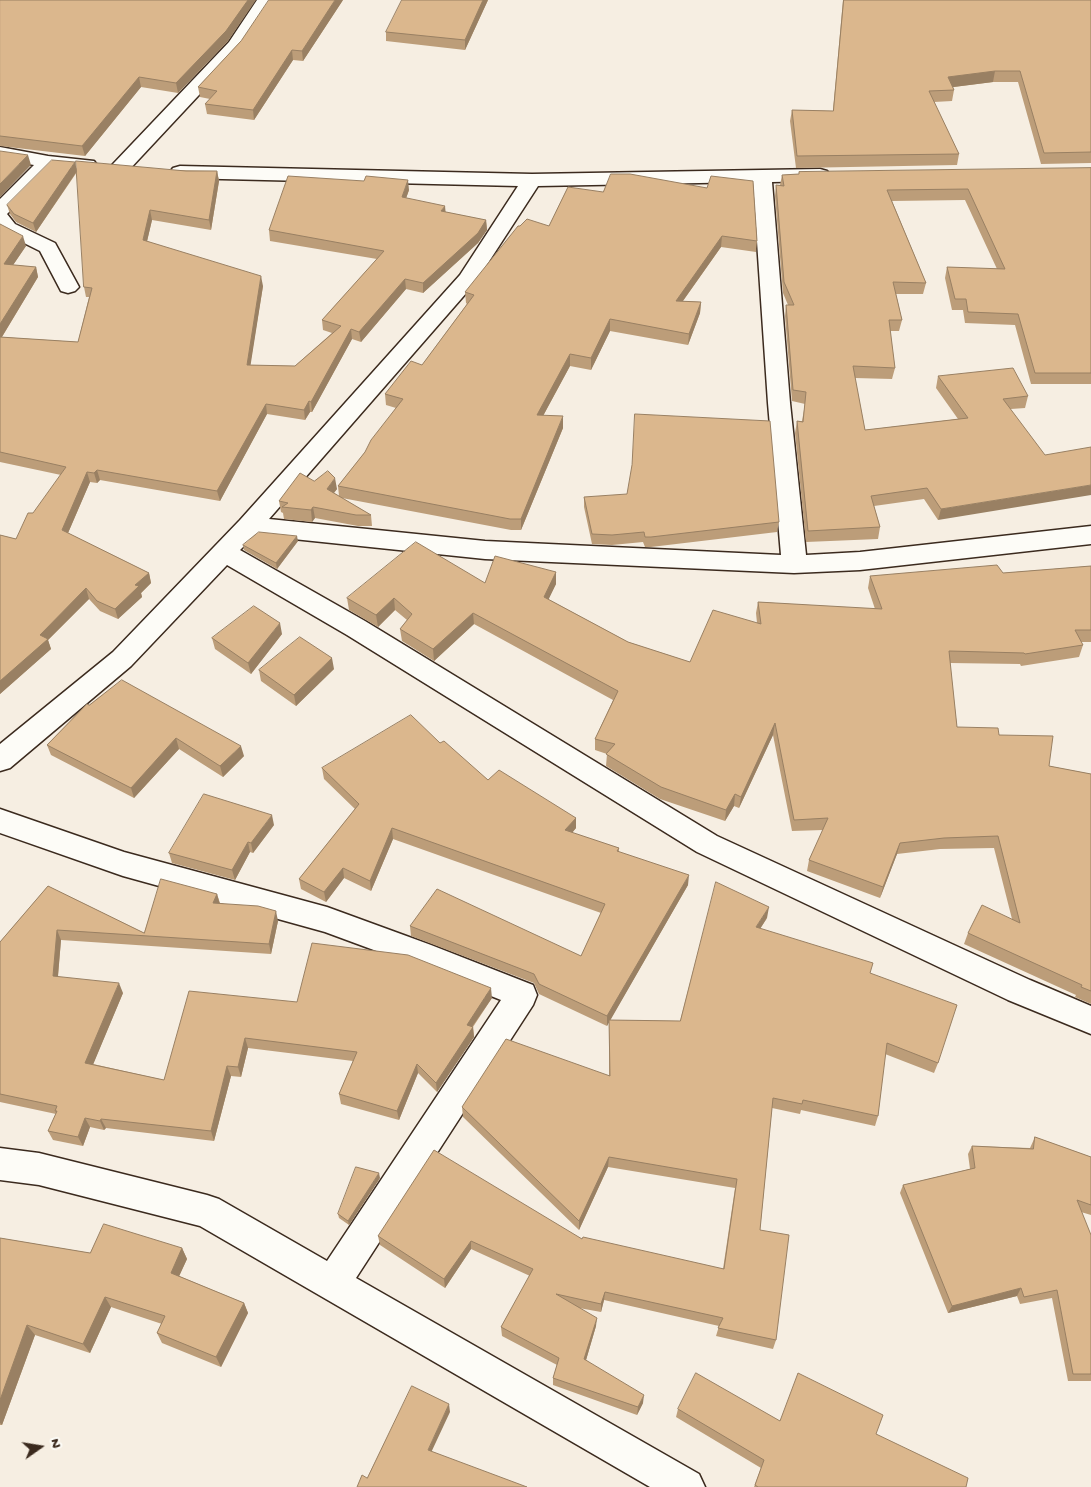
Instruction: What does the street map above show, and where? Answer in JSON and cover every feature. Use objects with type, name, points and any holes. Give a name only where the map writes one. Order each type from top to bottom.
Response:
[{"type":"street","points":[[120,168],[235,46],[266,0]]},
{"type":"street","points":[[0,153],[48,162],[231,174],[532,180],[840,175]]},
{"type":"street","points":[[0,210],[48,162]]},
{"type":"street","points":[[762,176],[779,403],[794,564]]},
{"type":"street","points":[[0,760],[122,659],[249,526],[468,279],[532,180]]},
{"type":"street","points":[[0,218],[8,228],[48,247],[68,287]]},
{"type":"street","points":[[249,526],[485,550],[794,564],[860,562],[1091,535]]},
{"type":"street","points":[[224,552],[356,628],[707,844],[1019,990],[1091,1020]]},
{"type":"street","points":[[0,821],[123,864],[327,920],[420,954],[522,995],[333,1283]]},
{"type":"street","points":[[0,1164],[39,1169],[207,1211],[686,1487]]},
{"type":"building","points":[[0,0],[248,0],[226,31],[176,83],[139,77],[82,146],[0,136]]},
{"type":"building","points":[[269,0],[335,0],[302,51],[292,50],[253,110],[205,104],[217,91],[198,87],[241,41]]},
{"type":"building","points":[[402,0],[483,0],[465,40],[386,32]]},
{"type":"building","points":[[844,0],[1091,0],[1091,152],[1044,153],[1020,71],[995,71],[948,77],[954,90],[929,91],[959,154],[797,156],[792,110],[833,111]]},
{"type":"building","points":[[0,151],[28,155],[0,184]]},
{"type":"building","points":[[52,160],[75,162],[33,223],[14,214],[7,205]]},
{"type":"building","points":[[76,161],[186,171],[217,171],[209,220],[150,210],[143,240],[261,276],[247,365],[295,366],[341,326],[322,320],[384,251],[269,230],[288,176],[364,181],[366,176],[408,180],[402,197],[445,206],[441,211],[486,220],[478,233],[423,283],[405,279],[359,332],[351,329],[311,402],[309,401],[304,410],[266,404],[217,491],[97,470],[94,473],[87,472],[62,530],[149,573],[135,585],[139,586],[115,609],[97,601],[86,588],[40,635],[48,639],[0,681],[0,535],[16,539],[28,513],[33,513],[66,467],[0,452],[0,337],[78,342],[92,288],[84,287]]},
{"type":"building","points":[[1091,168],[1091,373],[1035,373],[1018,314],[968,312],[966,299],[955,299],[947,267],[1005,269],[968,189],[887,190],[926,283],[893,282],[902,320],[889,320],[895,368],[853,366],[865,430],[968,418],[938,376],[1013,368],[1028,396],[1003,399],[1045,455],[1091,447],[1091,485],[941,509],[927,488],[871,496],[880,527],[808,531],[797,421],[803,422],[806,392],[793,390],[786,305],[794,305],[784,282],[776,185],[784,186],[782,175],[799,174],[799,172]]},
{"type":"building","points":[[611,174],[630,174],[707,188],[711,176],[753,181],[757,241],[722,236],[676,301],[701,302],[689,334],[610,319],[591,358],[570,354],[537,415],[563,416],[521,519],[510,519],[338,486],[403,399],[385,394],[411,361],[422,365],[474,295],[465,292],[518,226],[527,219],[549,226],[568,187],[603,192]]},
{"type":"building","points":[[0,224],[23,236],[4,264],[36,267],[0,324]]},
{"type":"building","points":[[635,414],[770,421],[779,522],[651,537],[645,537],[644,532],[612,535],[592,534],[584,497],[627,494],[632,465]]},
{"type":"building","points":[[328,471],[335,478],[327,489],[371,515],[356,515],[313,507],[311,510],[282,507],[288,503],[279,501],[300,473],[314,481]]},
{"type":"building","points":[[259,532],[297,536],[276,563],[243,545]]},
{"type":"building","points":[[416,542],[485,583],[495,556],[556,572],[544,597],[628,642],[690,662],[713,610],[761,624],[758,602],[882,609],[870,576],[997,565],[1003,573],[1091,566],[1091,630],[1075,630],[1083,645],[1025,654],[949,651],[957,727],[998,728],[999,735],[1053,736],[1049,766],[1091,774],[1091,991],[1081,987],[1082,985],[968,933],[982,905],[1020,923],[998,836],[944,838],[900,843],[883,887],[809,860],[828,818],[794,820],[775,723],[741,797],[735,794],[726,810],[661,787],[606,754],[615,744],[595,739],[618,691],[473,613],[433,649],[400,629],[412,614],[394,598],[376,615],[347,598]]},
{"type":"building","points":[[254,606],[280,623],[248,663],[212,638]]},
{"type":"building","points":[[300,637],[332,658],[294,695],[259,670]]},
{"type":"building","points":[[122,680],[241,746],[220,766],[176,738],[131,788],[47,745],[87,704],[89,705]]},
{"type":"building","points":[[411,715],[440,743],[444,741],[488,780],[499,770],[576,818],[565,830],[619,848],[617,851],[689,875],[607,1016],[539,984],[534,974],[410,926],[437,889],[581,956],[605,904],[392,828],[370,881],[343,868],[324,892],[299,879],[359,804],[322,768]]},
{"type":"building","points":[[204,794],[272,815],[251,843],[248,842],[232,870],[169,853]]},
{"type":"building","points":[[161,879],[217,894],[213,903],[258,906],[276,911],[269,944],[57,930],[53,976],[119,983],[85,1063],[164,1080],[189,991],[297,1002],[312,943],[408,955],[491,988],[467,1025],[473,1027],[436,1083],[417,1064],[397,1111],[339,1094],[357,1052],[245,1038],[238,1067],[227,1066],[211,1131],[85,1118],[78,1137],[48,1131],[57,1111],[55,1111],[57,1106],[0,1094],[0,942],[48,886],[144,933]]},
{"type":"building","points":[[716,882],[769,907],[756,927],[873,963],[870,973],[957,1005],[938,1063],[887,1043],[878,1116],[803,1100],[802,1104],[773,1098],[760,1230],[789,1235],[776,1340],[718,1328],[723,1318],[605,1292],[601,1304],[556,1294],[597,1318],[584,1359],[644,1395],[638,1407],[553,1378],[559,1358],[501,1327],[533,1269],[471,1241],[444,1279],[378,1236],[434,1150],[582,1239],[583,1237],[724,1269],[737,1179],[609,1157],[579,1221],[462,1107],[506,1039],[610,1076],[609,1020],[680,1021]]},
{"type":"building","points":[[1035,1137],[1091,1157],[1091,1205],[1077,1200],[1091,1235],[1091,1374],[1073,1374],[1057,1290],[1024,1297],[1021,1288],[952,1306],[903,1185],[975,1168],[972,1146],[1033,1149]]},
{"type":"building","points":[[356,1167],[379,1173],[348,1221],[338,1214]]},
{"type":"building","points":[[104,1224],[182,1248],[171,1273],[244,1303],[216,1357],[157,1333],[165,1316],[105,1297],[83,1344],[27,1325],[0,1400],[0,1238],[90,1253]]},
{"type":"building","points":[[696,1373],[780,1421],[798,1373],[883,1415],[876,1434],[968,1478],[966,1487],[758,1487],[755,1485],[764,1460],[678,1409]]},
{"type":"building","points":[[412,1386],[449,1404],[428,1450],[527,1487],[357,1487],[362,1475],[367,1478]]}]
